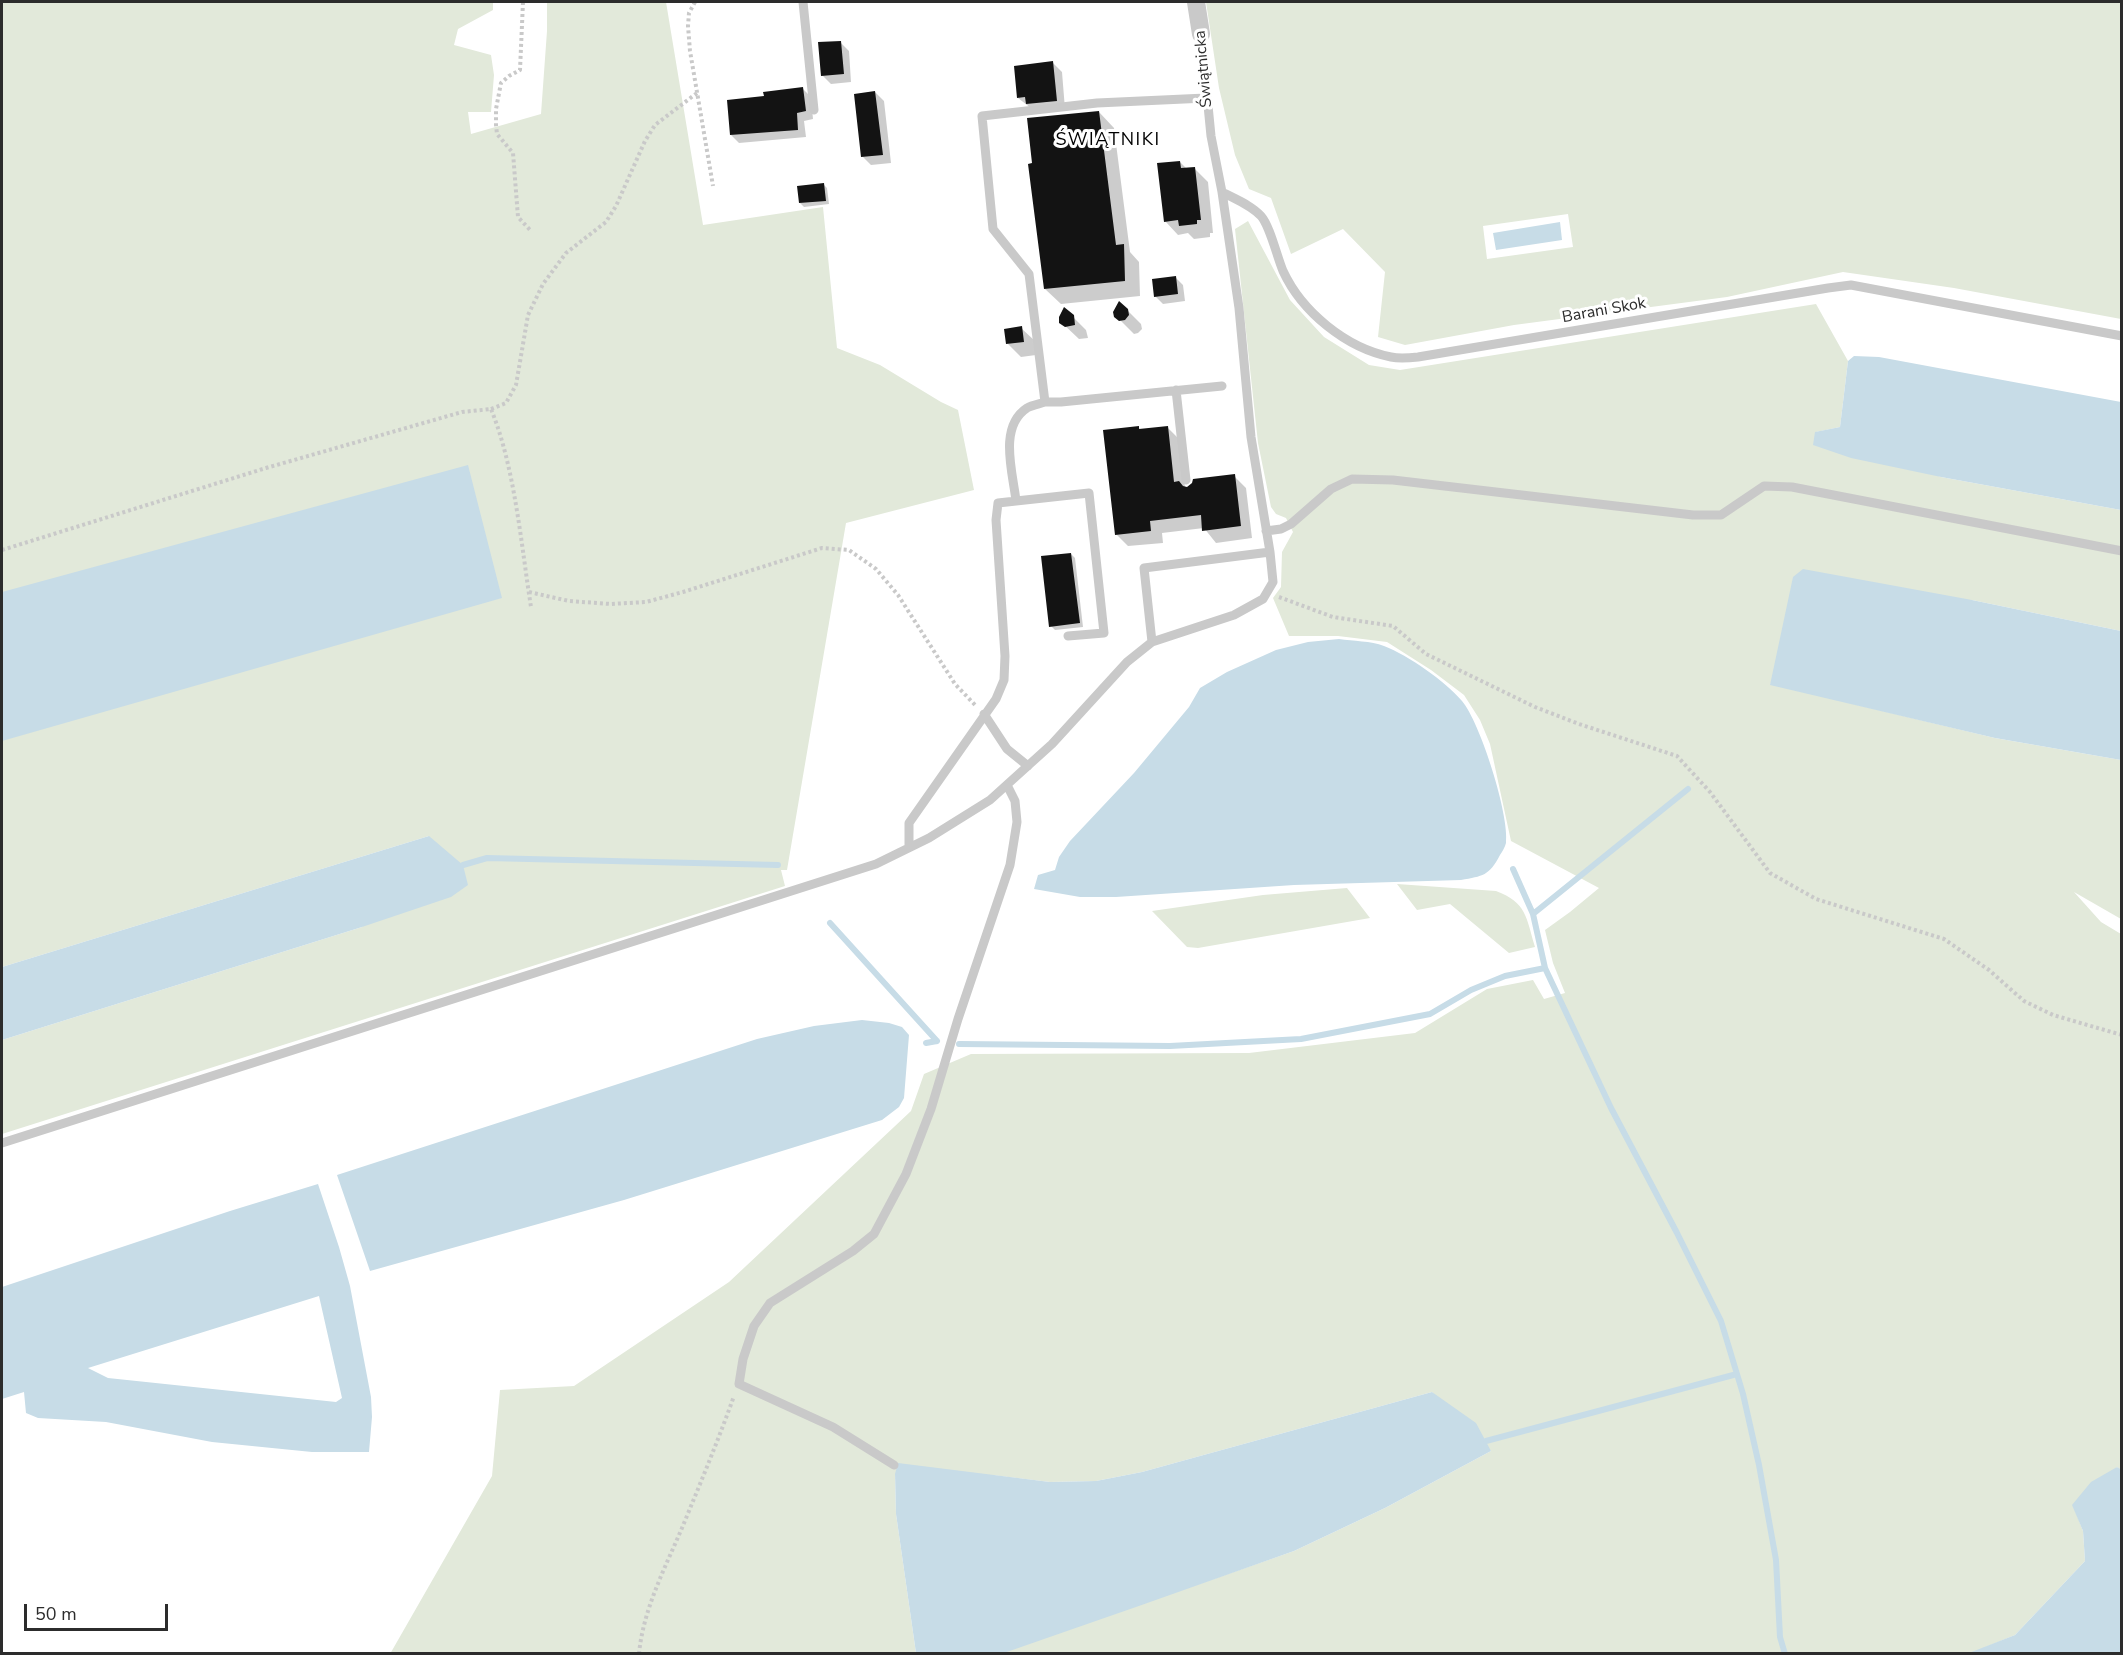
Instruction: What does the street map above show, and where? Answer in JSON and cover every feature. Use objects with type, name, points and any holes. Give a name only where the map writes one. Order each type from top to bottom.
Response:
[{"type":"street","name":"Świątnicka","points":[[1196,2],[1201,34]]},
{"type":"lane","points":[[803,2],[814,110]]},
{"type":"lane","name":"Świątnicka","points":[[1201,34],[1210,136],[1222,192]]},
{"type":"lane","points":[[1045,402],[1029,274],[993,229],[982,116],[1097,103],[1206,98]]},
{"type":"lane","points":[[2,1143],[876,864],[929,838],[990,800],[1052,744],[1127,662],[1152,642],[1234,615],[1263,599],[1273,582],[1270,552],[1251,437],[1239,308],[1222,192]]},
{"type":"lane","name":"Barani Skok","points":[[1222,192],[1242,202],[1262,217],[1284,273],[1312,313],[1357,346],[1391,357],[1410,358],[1471,349],[1851,285],[2121,336]]},
{"type":"lane","points":[[1016,501],[1009,446],[1013,424],[1027,408],[1045,402],[1222,386]]},
{"type":"lane","points":[[1176,390],[1186,480]]},
{"type":"lane","points":[[1266,531],[1291,524],[1331,489],[1352,479],[1393,480],[1693,516],[1721,515],[1764,486],[1792,487],[2121,550]]},
{"type":"lane","points":[[909,847],[909,823],[996,699],[1004,680],[1005,656],[996,520],[998,503],[1089,494],[1104,633],[1068,636]]},
{"type":"lane","points":[[1152,642],[1144,568],[1270,552]]},
{"type":"lane","points":[[984,714],[1007,749],[1028,766]]},
{"type":"lane","points":[[894,1465],[833,1427],[739,1384],[743,1359],[754,1326],[771,1303],[853,1251],[874,1234],[906,1173],[931,1109],[958,1019],[1010,865],[1017,822],[1016,801],[1007,784]]},
{"type":"path","points":[[523,2],[520,70],[508,76],[501,83],[496,109],[496,125],[497,134],[513,153],[518,217],[531,231]]},
{"type":"path","points":[[694,2],[689,12],[690,51],[713,186]]},
{"type":"path","points":[[2,550],[266,468],[462,412],[490,409],[506,403],[516,385],[528,315],[543,284],[566,253],[606,222],[616,206],[645,141],[655,126],[697,93]]},
{"type":"path","points":[[490,409],[498,428],[510,479],[531,606]]},
{"type":"path","points":[[529,592],[569,601],[610,604],[646,602],[822,548],[849,550],[876,569],[898,595],[956,684],[984,714]]},
{"type":"path","points":[[1267,592],[1333,617],[1393,626],[1426,654],[1535,707],[1677,756],[1710,792],[1770,873],[1816,899],[1944,939],[1989,970],[2024,1001],[2052,1015],[2121,1035]]},
{"type":"path","points":[[639,1653],[641,1632],[658,1584],[710,1462],[739,1384]]},
{"type":"green space","points":[[2,2],[493,2],[493,10],[458,29],[454,45],[491,55],[494,75],[491,112],[468,112],[471,134],[541,114],[547,2],[666,2],[703,225],[823,207],[837,348],[880,365],[958,410],[974,490],[846,523],[787,870],[781,870],[785,886],[2,1134],[2,1040],[362,927],[429,836],[2,967]]},
{"type":"green space","points":[[1206,2],[2121,2],[2121,319],[1954,288],[1843,272],[1727,297],[1514,325],[1405,345],[1378,337],[1385,272],[1343,229],[1291,254],[1271,198],[1249,189],[1235,155],[1219,88]],"holes":[[[1568,214],[1573,247],[1487,259],[1483,226]]]},
{"type":"green space","points":[[1248,221],[1290,300],[1324,337],[1369,365],[1400,370],[1816,304],[1848,361],[1840,427],[1816,432],[1941,477],[2121,510],[2121,631],[1972,600],[1770,684],[1995,738],[2121,760],[2121,919],[2074,892],[2101,922],[2121,934],[2121,1470],[2117,1467],[2073,1505],[2083,1531],[2085,1561],[2015,1635],[1969,1654],[1001,1653],[1294,1551],[1385,1508],[1491,1451],[1432,1392],[1142,1472],[1096,1481],[1050,1482],[992,1475],[895,1474],[896,1514],[916,1653],[390,1654],[492,1476],[500,1390],[574,1386],[729,1282],[911,1111],[924,1074],[971,1054],[1249,1053],[1415,1033],[1487,989],[1533,980],[1544,999],[1565,993],[1553,963],[1545,930],[1599,888],[1511,841],[1490,744],[1480,720],[1464,695],[1431,670],[1387,642],[1338,636],[1289,636],[1273,598],[1281,587],[1282,552],[1293,532],[1286,518],[1276,514],[1271,507],[1258,443],[1235,229]]},
{"type":"green space","points":[[1397,884],[1496,891],[1520,906],[1527,919],[1535,947],[1509,953],[1450,904],[1417,910]]},
{"type":"green space","points":[[1347,888],[1370,918],[1198,948],[1187,947],[1152,911],[1263,895]]},
{"type":"water","points":[[1560,222],[1562,240],[1496,250],[1493,233]]},
{"type":"water","points":[[1854,356],[1879,357],[2121,402],[2121,510],[1941,477],[1851,458],[1813,445],[1815,432],[1840,427],[1848,361]]},
{"type":"water","points":[[468,465],[502,598],[2,741],[2,592]]},
{"type":"water","points":[[1803,569],[1972,600],[2121,631],[2121,760],[1995,738],[1770,685],[1793,577]]},
{"type":"water","points":[[1339,639],[1379,644],[1394,650],[1426,669],[1462,701],[1485,748],[1499,792],[1506,830],[1505,846],[1489,871],[1480,876],[1461,880],[1294,885],[1116,897],[1080,897],[1034,889],[1038,875],[1055,870],[1059,857],[1070,841],[1134,773],[1189,707],[1200,688],[1227,672],[1276,650],[1308,642]]},
{"type":"water","points":[[429,836],[463,865],[468,885],[451,897],[2,1040],[2,967]]},
{"type":"water","points":[[862,1020],[902,1027],[909,1035],[904,1098],[899,1107],[882,1120],[624,1200],[370,1271],[337,1175],[757,1039],[814,1026]]},
{"type":"water","points":[[318,1184],[350,1286],[371,1397],[369,1452],[312,1452],[212,1442],[106,1422],[38,1418],[26,1413],[24,1392],[2,1399],[2,1287]],"holes":[[[319,1296],[342,1398],[336,1402],[108,1378],[88,1368]]]},
{"type":"water","points":[[1432,1392],[1476,1423],[1491,1451],[1385,1508],[1294,1551],[1136,1607],[1001,1654],[916,1653],[896,1514],[895,1474],[898,1463],[1050,1482],[1096,1481],[1142,1472]]},
{"type":"water","points":[[2117,1467],[2122,1470],[2121,1653],[1969,1653],[2015,1635],[2085,1561],[2083,1531],[2072,1505],[2091,1482]]},
{"type":"building","points":[[841,41],[844,74],[821,76],[818,42]]},
{"type":"building","points":[[1053,61],[1057,101],[1026,104],[1025,97],[1017,98],[1014,66]]},
{"type":"building","points":[[803,87],[806,111],[797,113],[798,130],[730,135],[727,100],[764,96],[763,92]]},
{"type":"building","points":[[875,91],[883,155],[861,157],[854,94]]},
{"type":"building","points":[[1099,111],[1116,245],[1124,244],[1125,281],[1044,289],[1028,164],[1032,163],[1027,118]]},
{"type":"building","points":[[1180,161],[1181,168],[1195,167],[1201,220],[1197,220],[1197,224],[1179,226],[1178,220],[1164,222],[1157,163]]},
{"type":"building","points":[[824,183],[826,201],[799,203],[797,186]]},
{"type":"building","points":[[1176,276],[1178,294],[1154,297],[1152,279]]},
{"type":"building","points":[[1119,301],[1128,309],[1129,315],[1125,320],[1119,321],[1114,317],[1113,312]]},
{"type":"building","points":[[1064,307],[1074,315],[1075,325],[1065,327],[1059,323]]},
{"type":"building","points":[[1022,326],[1024,342],[1006,344],[1004,329]]},
{"type":"building","points":[[1139,426],[1139,429],[1168,426],[1174,482],[1179,481],[1187,487],[1193,479],[1235,474],[1241,526],[1202,531],[1201,515],[1150,521],[1151,531],[1115,535],[1103,430]]},
{"type":"building","points":[[1071,553],[1080,623],[1049,627],[1041,556]]},
{"type":"waterway","points":[[1533,914],[1688,789]]},
{"type":"waterway","points":[[463,865],[487,858],[778,865]]},
{"type":"waterway","points":[[1513,869],[1533,914],[1545,968],[1611,1108],[1721,1321],[1743,1394],[1759,1465],[1776,1560],[1780,1637],[1785,1654]]},
{"type":"waterway","points":[[830,923],[937,1041]]},
{"type":"waterway","points":[[959,1044],[1170,1046],[1301,1039],[1430,1014],[1471,990],[1505,976],[1545,968]]},
{"type":"waterway","points":[[926,1043],[937,1041]]},
{"type":"waterway","points":[[1486,1441],[1737,1374]]},
{"type":"district","name":"ŚWIĄTNIKI","points":[[1108,141]]}]
